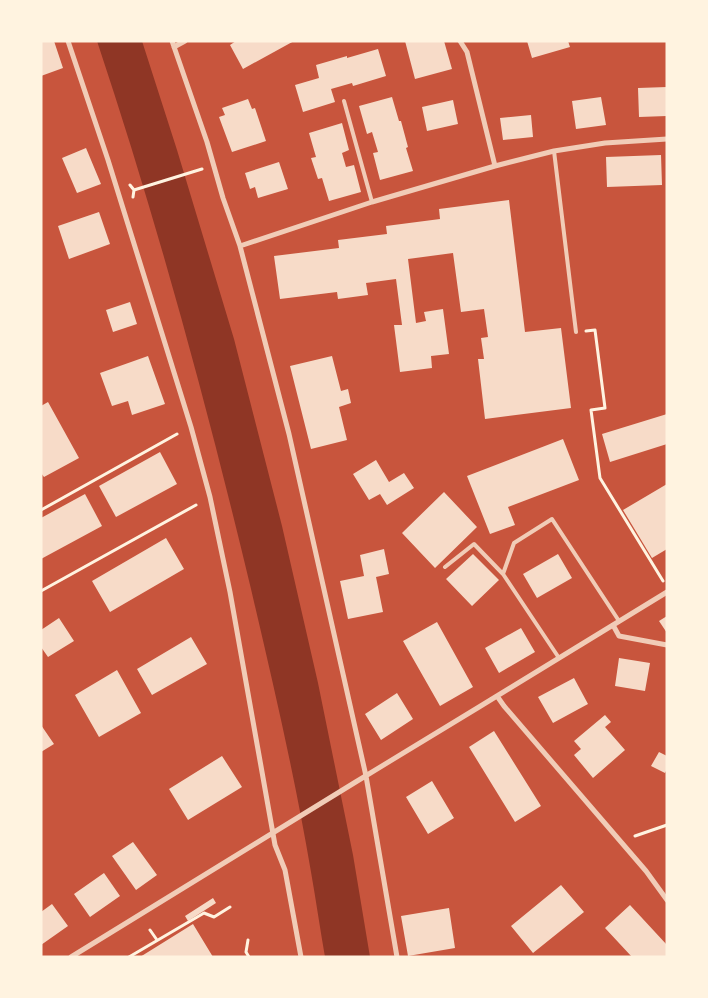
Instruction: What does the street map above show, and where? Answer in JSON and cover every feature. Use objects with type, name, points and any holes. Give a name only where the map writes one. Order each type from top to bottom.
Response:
[{"type":"street","points":[[68,41],[108,160],[191,426],[210,497],[230,592],[275,845],[285,870],[301,957]]},
{"type":"street","points":[[172,41],[240,246],[289,434],[366,776],[397,957]]},
{"type":"street","points":[[174,48],[186,41]]},
{"type":"street","points":[[460,41],[467,52],[495,166]]},
{"type":"street","points":[[240,246],[372,202],[554,151],[606,142],[667,139]]},
{"type":"street","points":[[71,957],[667,592]]},
{"type":"street","points":[[612,624],[619,636],[667,645]]},
{"type":"street","points":[[497,696],[646,871],[667,900]]},
{"type":"lane","points":[[344,101],[372,202]]},
{"type":"lane","points":[[554,151],[576,332]]},
{"type":"lane","points":[[503,574],[514,543],[552,519],[619,621]]},
{"type":"lane","points":[[445,567],[474,544],[503,574],[558,658]]},
{"type":"path","points":[[134,190],[202,169]]},
{"type":"path","points":[[576,332],[595,330],[606,408],[591,410],[600,478],[663,582]]},
{"type":"path","points":[[41,510],[177,434]]},
{"type":"path","points":[[41,592],[196,505]]},
{"type":"path","points":[[635,836],[667,825]]},
{"type":"path","points":[[129,957],[204,913],[214,917],[230,907]]},
{"type":"path","points":[[150,930],[157,940]]},
{"type":"path","points":[[248,940],[246,952],[249,957]]},
{"type":"shaded area","points":[[97,41],[142,41],[234,339],[282,526],[318,683],[353,855],[370,957],[325,957],[291,765],[234,520],[180,314],[140,177]]},
{"type":"building","points":[[41,41],[54,41],[63,68],[41,76]]},
{"type":"building","points":[[236,41],[294,41],[243,69],[230,45]]},
{"type":"building","points":[[405,41],[444,41],[452,69],[415,79]]},
{"type":"building","points":[[527,41],[568,41],[570,47],[532,58]]},
{"type":"building","points":[[378,49],[386,76],[353,86],[352,83],[331,89],[335,102],[303,112],[295,85],[319,78],[316,65]]},
{"type":"building","points":[[667,87],[667,116],[639,117],[638,88]]},
{"type":"building","points":[[392,97],[399,121],[401,121],[413,171],[380,180],[373,153],[378,152],[372,132],[367,134],[359,106]]},
{"type":"building","points":[[601,97],[606,125],[576,129],[572,101]]},
{"type":"building","points":[[248,99],[252,109],[255,108],[266,141],[232,152],[219,117],[225,115],[222,108]]},
{"type":"building","points":[[453,100],[458,124],[427,131],[422,107]]},
{"type":"building","points":[[531,115],[533,137],[503,140],[500,118]]},
{"type":"building","points":[[342,123],[349,150],[342,153],[346,167],[354,165],[361,192],[329,201],[322,178],[318,179],[311,158],[316,157],[309,133]]},
{"type":"building","points":[[86,148],[101,184],[77,193],[62,158]]},
{"type":"building","points":[[661,155],[662,185],[607,187],[606,157]]},
{"type":"building","points":[[279,162],[288,189],[258,198],[255,187],[250,189],[245,173]]},
{"type":"building","points":[[509,200],[525,332],[561,328],[571,408],[485,419],[478,359],[484,359],[481,338],[488,337],[484,309],[461,312],[453,253],[408,259],[416,323],[426,321],[424,312],[443,309],[449,354],[431,356],[432,368],[400,372],[394,325],[402,325],[396,279],[366,283],[368,295],[338,299],[337,292],[280,299],[274,256],[339,248],[338,240],[387,234],[386,226],[440,219],[439,209]]},
{"type":"building","points":[[99,212],[110,244],[69,259],[58,226]]},
{"type":"building","points":[[130,302],[137,324],[113,332],[106,310]]},
{"type":"building","points":[[148,356],[165,404],[132,415],[128,401],[112,406],[100,373]]},
{"type":"building","points":[[332,356],[341,391],[348,389],[351,403],[339,407],[347,440],[311,449],[290,366]]},
{"type":"building","points":[[48,402],[79,458],[44,477],[41,473],[41,406]]},
{"type":"building","points":[[667,414],[667,444],[610,462],[602,434]]},
{"type":"building","points":[[563,439],[579,480],[508,507],[515,525],[490,534],[467,476]]},
{"type":"building","points":[[160,452],[177,484],[116,517],[99,486]]},
{"type":"building","points":[[376,460],[389,482],[404,473],[414,488],[387,505],[380,494],[369,500],[353,474]]},
{"type":"building","points":[[667,484],[667,549],[652,558],[623,510]]},
{"type":"building","points":[[444,492],[477,527],[435,568],[402,533]]},
{"type":"building","points":[[85,494],[102,526],[41,559],[41,518]]},
{"type":"building","points":[[166,538],[184,569],[110,612],[92,581]]},
{"type":"building","points":[[384,549],[389,574],[376,577],[383,612],[348,619],[340,581],[364,576],[360,555]]},
{"type":"building","points":[[473,554],[499,580],[472,606],[446,579]]},
{"type":"building","points":[[558,554],[572,578],[537,598],[523,574]]},
{"type":"building","points":[[667,616],[667,633],[659,621]]},
{"type":"building","points":[[59,618],[74,641],[48,657],[41,647],[41,630]]},
{"type":"building","points":[[437,622],[473,687],[440,706],[403,641]]},
{"type":"building","points":[[521,628],[535,652],[499,673],[485,648]]},
{"type":"building","points":[[191,637],[207,664],[152,695],[137,669]]},
{"type":"building","points":[[619,658],[650,663],[645,691],[615,686]]},
{"type":"building","points":[[117,670],[141,713],[99,737],[75,695]]},
{"type":"building","points":[[574,678],[588,704],[553,723],[538,697]]},
{"type":"building","points":[[397,693],[413,719],[381,740],[365,714]]},
{"type":"building","points":[[605,715],[611,722],[605,727],[625,750],[593,778],[574,755],[581,749],[574,741]]},
{"type":"building","points":[[41,725],[54,744],[41,752]]},
{"type":"building","points":[[494,731],[541,806],[515,822],[469,747]]},
{"type":"building","points":[[659,752],[667,756],[667,769],[665,773],[651,766]]},
{"type":"building","points":[[222,756],[242,787],[188,820],[169,789]]},
{"type":"building","points":[[432,781],[454,818],[428,834],[406,797]]},
{"type":"building","points":[[133,842],[157,875],[136,890],[112,856]]},
{"type":"building","points":[[104,873],[120,896],[90,917],[74,894]]},
{"type":"building","points":[[561,885],[584,912],[533,953],[511,926]]},
{"type":"building","points":[[213,898],[216,903],[188,921],[185,916]]},
{"type":"building","points":[[52,904],[68,926],[41,945],[41,912]]},
{"type":"building","points":[[630,905],[667,945],[667,957],[632,957],[605,928]]},
{"type":"building","points":[[449,908],[455,948],[408,956],[401,916]]},
{"type":"building","points":[[193,924],[213,957],[140,957]]}]
